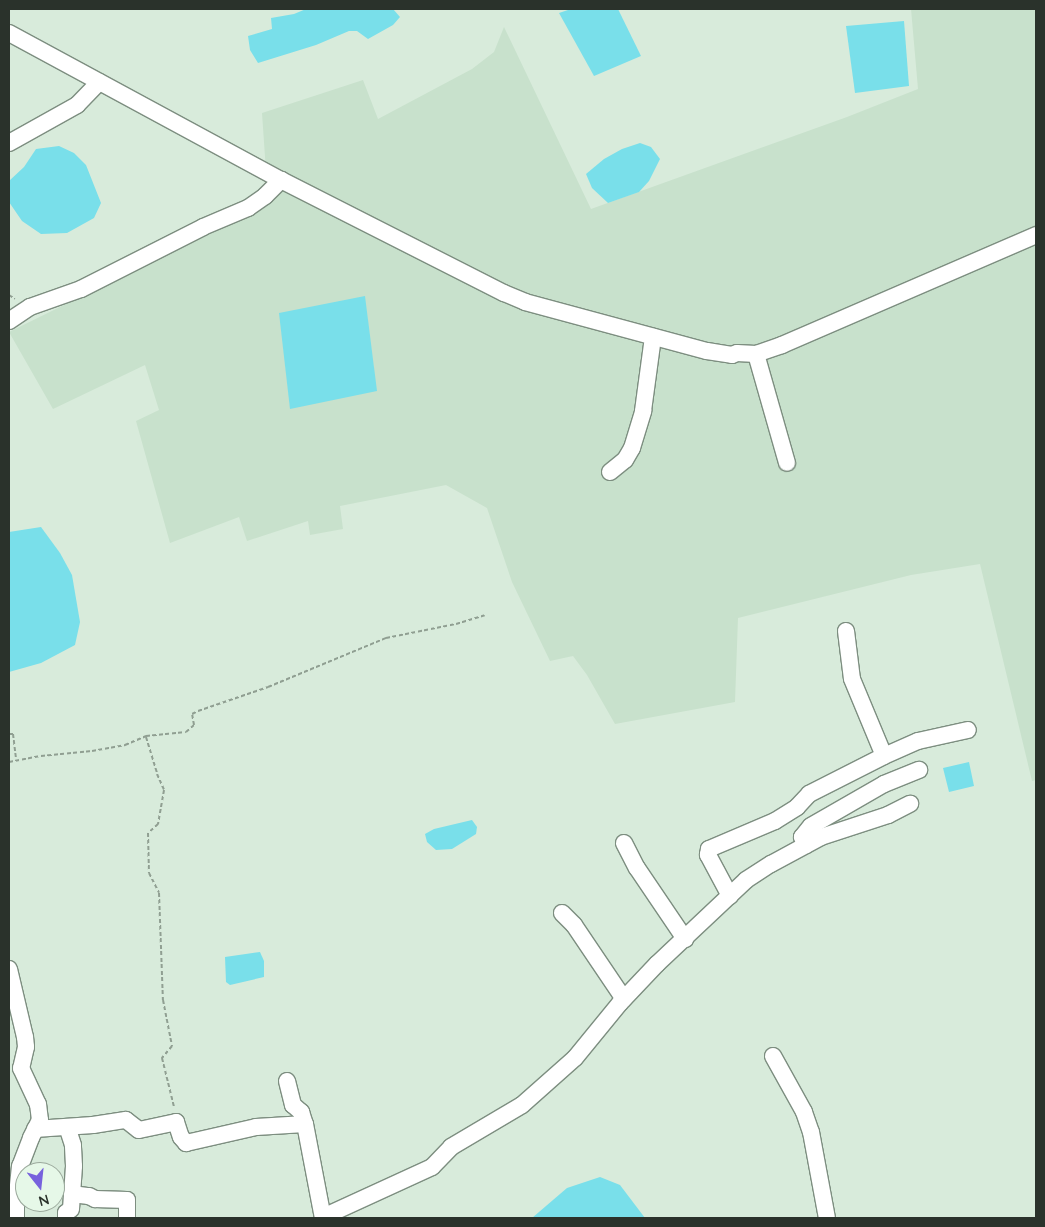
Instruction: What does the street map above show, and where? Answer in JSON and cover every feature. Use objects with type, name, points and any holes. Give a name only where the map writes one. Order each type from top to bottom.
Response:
[{"type":"street","points":[[9,33],[281,180],[518,299],[707,351],[732,355],[737,353],[756,354],[782,345],[1036,235]]},
{"type":"street","points":[[9,143],[77,105],[99,82]]},
{"type":"street","points":[[9,321],[30,307],[81,289],[203,227],[248,208],[265,196],[281,180]]},
{"type":"street","points":[[610,472],[625,460],[632,448],[643,411],[653,337]]},
{"type":"street","points":[[756,354],[787,463]]},
{"type":"street","points":[[846,631],[852,679],[884,756]]},
{"type":"street","points":[[730,896],[708,855],[709,848],[775,821],[797,807],[809,794],[884,756],[918,741],[968,730]]},
{"type":"street","points":[[806,845],[802,837],[811,826],[884,784],[920,770]]},
{"type":"street","points":[[287,1081],[293,1105],[301,1112],[305,1124],[323,1218],[432,1167],[451,1147],[508,1115],[539,1091],[575,1058],[624,998],[657,964],[746,880],[806,845],[849,827],[888,815],[910,804]]},
{"type":"street","points":[[624,843],[638,868],[685,939]]},
{"type":"street","points":[[562,913],[574,925],[624,998]]},
{"type":"street","points":[[9,970],[25,1037],[26,1047],[21,1068],[35,1096],[40,1112],[40,1120],[20,1166],[16,1218]]},
{"type":"street","points":[[773,1056],[804,1112],[811,1132],[827,1218]]},
{"type":"street","points":[[36,1129],[126,1120],[139,1130],[176,1122],[181,1137],[186,1143],[256,1128],[305,1124]]},
{"type":"street","points":[[66,1218],[66,1213],[71,1209],[74,1166],[72,1145],[67,1127]]},
{"type":"street","points":[[72,1194],[89,1196],[95,1199],[127,1200],[127,1218]]},
{"type":"path","points":[[9,762],[109,748],[125,745],[146,736],[189,730],[194,725],[192,714],[198,711],[268,687],[386,638],[456,624],[485,615]]},
{"type":"path","points":[[9,734],[13,734],[16,760]]},
{"type":"path","points":[[146,736],[156,774],[164,790],[158,824],[148,833],[149,873],[159,892],[163,1000],[172,1046],[162,1058],[172,1093],[176,1122]]},
{"type":"shaded area","points":[[911,9],[1036,9],[1036,780],[1032,781],[980,564],[911,575],[738,618],[735,702],[615,724],[587,675],[573,656],[550,661],[512,582],[487,508],[446,485],[340,506],[343,529],[310,535],[308,521],[247,541],[239,517],[170,543],[136,421],[159,410],[145,365],[53,409],[9,332],[115,280],[217,224],[267,186],[262,113],[363,80],[378,119],[472,69],[494,52],[504,27],[591,209],[847,117],[918,89]]},
{"type":"water","points":[[306,9],[393,9],[400,17],[393,25],[368,39],[357,31],[349,31],[316,45],[258,63],[250,50],[248,36],[272,29],[271,18],[294,14]]},
{"type":"water","points":[[571,9],[618,9],[641,56],[594,76],[559,13]]},
{"type":"water","points":[[904,21],[909,86],[855,93],[846,26]]},
{"type":"water","points":[[640,143],[651,147],[660,159],[649,181],[639,192],[608,203],[592,188],[586,174],[604,159],[622,149]]},
{"type":"water","points":[[59,146],[74,153],[86,165],[101,203],[94,218],[67,233],[41,234],[22,221],[9,202],[9,181],[24,167],[36,149]]},
{"type":"water","points":[[365,296],[377,391],[290,409],[279,313]]},
{"type":"water","points":[[41,527],[60,553],[72,575],[80,622],[75,645],[41,663],[9,672],[9,532]]},
{"type":"water","points":[[969,762],[974,786],[949,792],[943,768]]},
{"type":"water","points":[[472,820],[477,827],[476,834],[452,849],[436,850],[427,842],[425,834],[434,829]]},
{"type":"water","points":[[260,952],[264,961],[264,977],[230,985],[226,982],[225,957]]},
{"type":"water","points":[[600,1177],[620,1185],[645,1218],[532,1218],[567,1188]]}]
